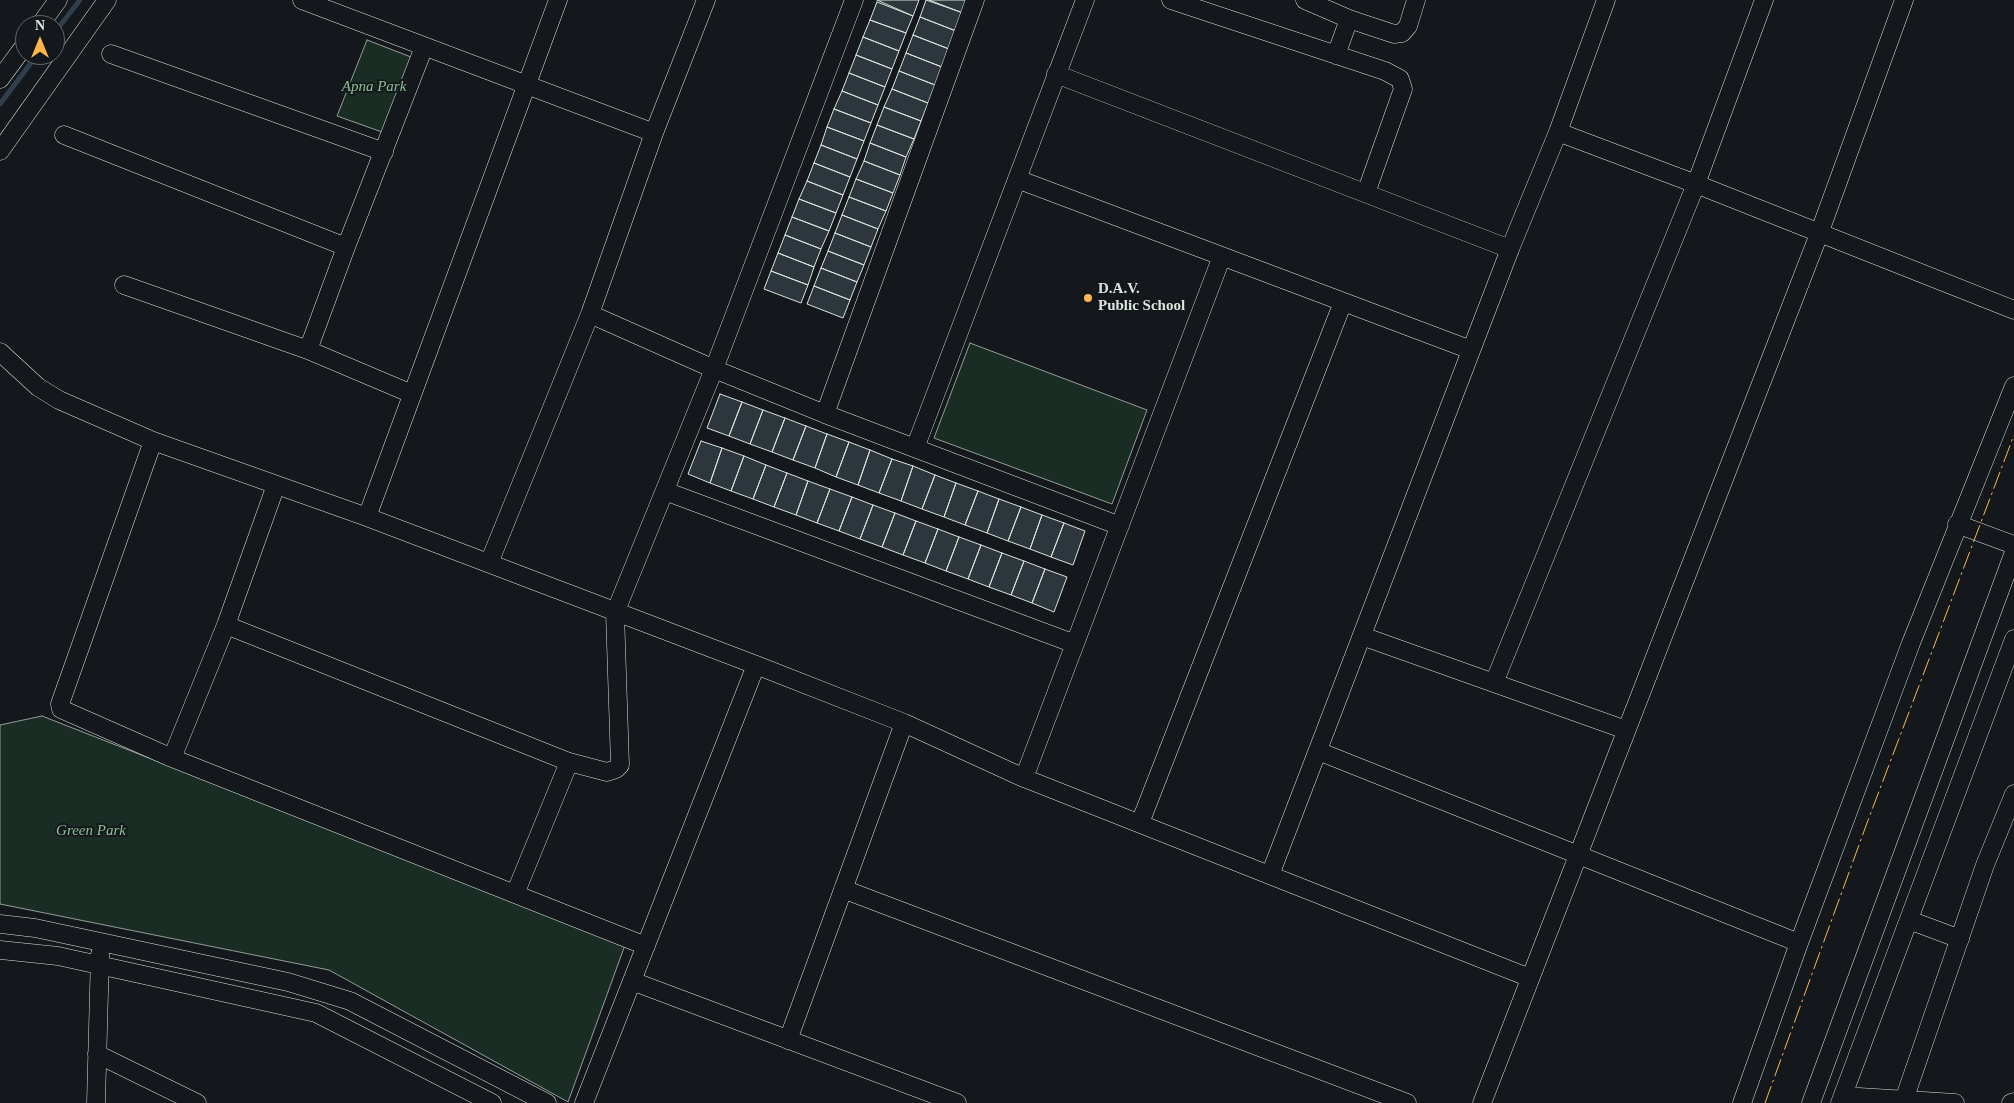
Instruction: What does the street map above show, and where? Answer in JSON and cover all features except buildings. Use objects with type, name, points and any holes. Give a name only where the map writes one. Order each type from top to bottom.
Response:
[{"type":"street","points":[[47,15],[58,0]]},
{"type":"street","points":[[0,151],[107,0]]},
{"type":"street","points":[[302,0],[654,133]]},
{"type":"street","points":[[367,517],[558,0]]},
{"type":"street","points":[[488,563],[590,314],[654,133],[706,0]]},
{"type":"street","points":[[226,625],[569,762],[608,772],[616,769],[620,765],[615,613],[714,369],[854,0]]},
{"type":"street","points":[[825,414],[975,0]]},
{"type":"street","points":[[915,448],[1084,0]]},
{"type":"street","points":[[1171,0],[1385,71],[1400,80],[1403,86],[1366,193]]},
{"type":"street","points":[[1305,0],[1349,19],[1394,34],[1402,32],[1408,26],[1416,0]]},
{"type":"street","points":[[1270,875],[1510,249],[1558,132],[1606,0]]},
{"type":"street","points":[[1494,683],[1696,184],[1764,0]]},
{"type":"street","points":[[1482,1103],[1819,234],[1904,0]]},
{"type":"street","points":[[1336,55],[1349,19]]},
{"type":"street","points":[[308,350],[424,47]]},
{"type":"street","points":[[111,54],[384,152]]},
{"type":"street","points":[[0,79],[15,59]]},
{"type":"street","points":[[1056,74],[1510,249]]},
{"type":"street","points":[[1558,132],[1696,184],[2014,310]]},
{"type":"street","points":[[64,135],[346,247]]},
{"type":"street","points":[[1017,179],[1471,350]]},
{"type":"street","points":[[1024,778],[1222,256]]},
{"type":"street","points":[[124,284],[308,350],[412,394]]},
{"type":"street","points":[[1140,823],[1343,302]]},
{"type":"street","points":[[590,314],[714,369],[825,414],[1120,526]]},
{"type":"street","points":[[0,352],[22,374],[52,396],[153,441],[367,517],[615,613],[756,665],[904,723],[1024,778],[1530,978]]},
{"type":"street","points":[[1742,1103],[1799,943],[1957,524],[2014,386]]},
{"type":"street","points":[[153,441],[60,704],[63,711],[172,758],[646,946]]},
{"type":"street","points":[[172,758],[226,625],[276,485]]},
{"type":"street","points":[[665,491],[1075,644]]},
{"type":"street","points":[[1957,524],[2014,545]]},
{"type":"street","points":[[1812,1103],[2014,552]]},
{"type":"street","points":[[1362,636],[1626,730]]},
{"type":"street","points":[[1955,1103],[1842,1099],[2014,639]]},
{"type":"street","points":[[584,1103],[756,665]]},
{"type":"street","points":[[788,1040],[904,723]]},
{"type":"street","points":[[1318,751],[1799,943]]},
{"type":"street","points":[[516,894],[569,762]]},
{"type":"street","points":[[1904,1100],[1985,865],[2014,794]]},
{"type":"street","points":[[843,889],[1407,1103]]},
{"type":"street","points":[[1909,920],[1960,940]]},
{"type":"street","points":[[0,924],[35,928],[288,982],[350,1001],[547,1103]]},
{"type":"street","points":[[96,1103],[100,942]]},
{"type":"street","points":[[0,950],[58,956],[316,1013],[492,1103]]},
{"type":"street","points":[[632,981],[957,1103]]},
{"type":"street","points":[[97,1054],[198,1103]]},
{"type":"green space","name":"Apna Park","points":[[367,40],[411,57],[382,132],[337,116]]},
{"type":"green space","points":[[970,343],[1147,410],[1112,504],[934,438]]},
{"type":"green space","name":"Green Park","points":[[42,716],[625,945],[568,1102],[329,970],[0,904],[0,725]]},
{"type":"waterway","points":[[65,19],[80,0]]},
{"type":"waterway","points":[[0,104],[29,65]]},
{"type":"power","points":[[1765,1103],[1867,823],[2014,435]]},
{"type":"place","name":"D.A.V. Public School","points":[[1088,298]]}]
